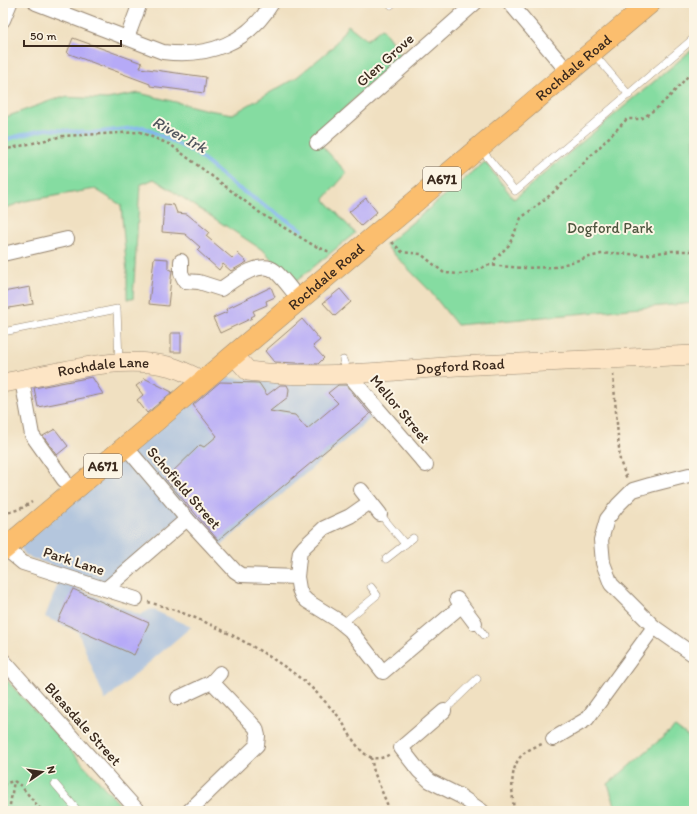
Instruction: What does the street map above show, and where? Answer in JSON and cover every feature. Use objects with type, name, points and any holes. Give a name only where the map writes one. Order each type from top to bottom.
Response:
[{"type":"main road","name":"Rochdale Road","points":[[4,549],[650,3]]},
{"type":"street","points":[[3,20],[10,3]]},
{"type":"street","points":[[36,3],[163,52],[177,54],[205,52],[224,46],[241,36],[260,19],[272,3]]},
{"type":"street","points":[[127,38],[140,3]]},
{"type":"street","name":"Glen Grove","points":[[317,143],[475,3]]},
{"type":"street","points":[[510,3],[568,72]]},
{"type":"street","points":[[3,254],[67,239]]},
{"type":"street","points":[[181,261],[181,273],[185,282],[199,282],[221,289],[242,274],[262,267],[274,270],[300,300]]},
{"type":"street","name":"Dogford Road","points":[[234,356],[248,371],[273,374],[346,367],[458,366],[694,355]]},
{"type":"street","name":"Rochdale Lane","points":[[3,383],[119,362],[150,362],[174,367],[203,380]]},
{"type":"street","name":"Mellor Street","points":[[346,367],[426,465]]},
{"type":"street","points":[[22,380],[32,435],[64,480]]},
{"type":"street","name":"Schofield Street","points":[[126,447],[187,519],[235,571],[241,575],[296,577]]},
{"type":"street","points":[[694,476],[689,475],[650,484],[632,491],[618,505],[607,520],[601,540],[603,563],[611,584],[654,627],[694,655]]},
{"type":"street","points":[[361,490],[380,514]]},
{"type":"street","points":[[370,502],[350,516],[324,528],[300,552],[296,577],[302,596],[350,630],[383,672],[459,602],[475,623]]},
{"type":"street","points":[[106,589],[187,519]]},
{"type":"street","name":"Park Lane","points":[[4,549],[23,562],[136,599]]},
{"type":"street","points":[[553,739],[587,719],[654,627]]},
{"type":"street","name":"Bleasdale Street","points":[[3,660],[136,810]]},
{"type":"street","points":[[178,698],[216,677],[256,728],[258,736],[257,745],[189,811]]},
{"type":"street","points":[[444,711],[401,748],[419,771],[430,781],[460,796],[482,811]]},
{"type":"lane","points":[[480,147],[515,191],[694,38]]},
{"type":"lane","points":[[592,53],[629,95]]},
{"type":"lane","points":[[3,332],[118,310],[119,362]]},
{"type":"lane","points":[[380,514],[405,544]]},
{"type":"lane","points":[[386,559],[413,538]]},
{"type":"lane","points":[[342,624],[377,595],[371,587]]},
{"type":"lane","points":[[475,623],[484,636]]},
{"type":"lane","points":[[444,711],[477,679]]},
{"type":"lane","points":[[55,784],[78,811]]},
{"type":"path","points":[[494,266],[495,259],[509,245],[521,218],[549,196],[572,175],[627,119],[641,119],[657,108],[688,76],[694,73]]},
{"type":"path","points":[[3,150],[63,136],[140,132],[171,145],[263,215],[313,245]]},
{"type":"path","points":[[382,230],[402,252],[421,254],[444,273],[460,274],[473,272],[488,265],[523,268],[554,268],[582,258],[601,254],[644,254],[671,251],[694,251]]},
{"type":"path","points":[[612,370],[620,461],[632,491]]},
{"type":"path","points":[[3,514],[20,509],[36,500]]},
{"type":"path","points":[[136,599],[159,605],[208,622],[250,644],[292,672],[314,690],[338,717],[363,752],[371,758],[384,758],[401,748]]},
{"type":"path","points":[[514,811],[511,786],[517,761],[527,751],[553,739]]},
{"type":"path","points":[[371,758],[374,772],[390,811]]},
{"type":"path","points":[[3,785],[14,781],[21,786],[42,811]]},
{"type":"path","points":[[9,811],[14,781]]},
{"type":"shaded area","points":[[220,377],[301,383],[345,377],[376,414],[219,547],[186,512],[103,584],[26,556],[20,547]]},
{"type":"shaded area","points":[[59,581],[140,615],[151,609],[191,627],[105,700],[78,632],[45,617]]},
{"type":"green space","points":[[348,25],[367,40],[382,28],[401,55],[314,137],[347,173],[324,199],[355,233],[294,283],[264,251],[154,179],[140,185],[133,299],[127,299],[127,273],[121,205],[95,189],[25,201],[3,209],[3,118],[61,97],[107,99],[139,93],[208,110],[233,114],[297,77],[332,48]]},
{"type":"green space","name":"Dogford Park","points":[[694,48],[694,303],[457,325],[429,290],[385,245],[485,162],[514,199]]},
{"type":"green space","points":[[3,676],[123,808],[125,811],[3,811]]},
{"type":"green space","points":[[675,727],[694,741],[694,811],[617,811],[608,784]]},
{"type":"building","points":[[73,38],[142,63],[140,68],[206,77],[204,93],[150,86],[150,84],[67,53]]},
{"type":"building","points":[[366,198],[377,212],[361,226],[349,212]]},
{"type":"building","points":[[164,204],[174,205],[177,213],[187,214],[209,232],[206,236],[232,258],[237,253],[247,262],[231,271],[223,264],[219,270],[197,250],[200,247],[185,234],[162,232]]},
{"type":"building","points":[[154,258],[168,259],[168,269],[172,270],[168,306],[149,304]]},
{"type":"building","points":[[30,287],[33,304],[3,309],[3,292]]},
{"type":"building","points":[[271,287],[275,297],[266,301],[267,305],[253,311],[255,315],[251,317],[252,318],[220,333],[213,318],[227,312],[226,309]]},
{"type":"building","points":[[340,289],[351,302],[335,316],[323,303]]},
{"type":"building","points":[[302,319],[320,340],[313,346],[324,358],[318,364],[274,362],[265,351]]},
{"type":"building","points":[[171,333],[181,333],[181,352],[171,352]]},
{"type":"building","points":[[92,377],[103,394],[38,407],[34,388]]},
{"type":"building","points":[[144,378],[172,392],[147,413],[137,400],[143,395],[136,386],[143,381]]},
{"type":"building","points":[[220,382],[259,383],[267,395],[280,385],[287,385],[289,389],[288,397],[270,411],[295,415],[307,429],[338,403],[328,393],[338,385],[346,385],[370,414],[218,540],[165,479],[200,445],[204,447],[217,436],[193,405]]},
{"type":"building","points":[[55,429],[68,446],[57,455],[43,436]]},
{"type":"building","points":[[73,589],[149,623],[134,655],[58,621]]},
{"type":"waterway","name":"River Irk","points":[[3,140],[46,129],[91,133],[143,127],[194,152],[235,186],[302,230]]}]
